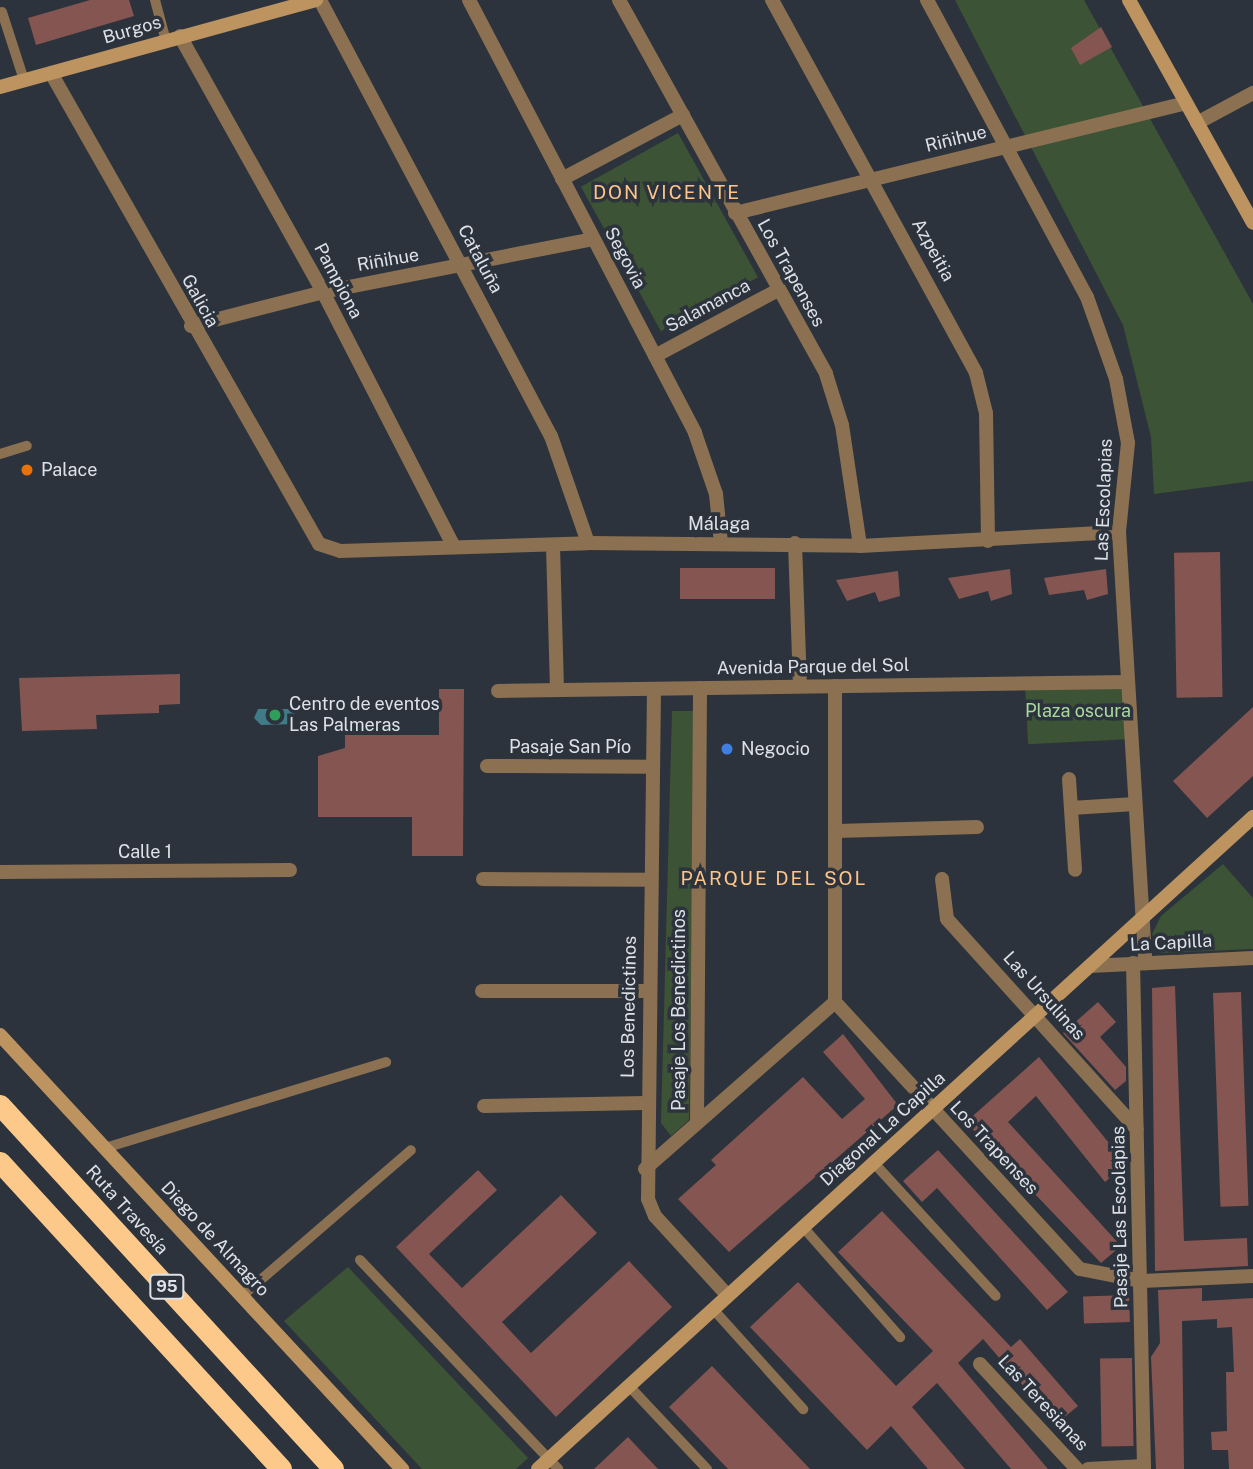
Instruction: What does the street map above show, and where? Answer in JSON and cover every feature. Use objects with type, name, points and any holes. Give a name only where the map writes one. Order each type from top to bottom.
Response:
[{"type":"highway","name":"Ruta Travesía","points":[[0,1105],[333,1469]]},
{"type":"highway","name":"95","points":[[0,1163],[281,1469]]},
{"type":"street","name":"Burgos","points":[[0,87],[318,0]]},
{"type":"street","name":"Cataluña","points":[[318,0],[551,436],[588,543]]},
{"type":"street","name":"Segovia","points":[[468,0],[704,452],[721,543]]},
{"type":"street","name":"Los Trapenses","points":[[619,0],[836,400],[860,546]]},
{"type":"street","name":"Azpeitia","points":[[772,0],[976,373],[989,451],[988,541]]},
{"type":"street","name":"Las Escolapias","points":[[927,0],[1009,146],[1110,351],[1128,443],[1119,532],[1142,919],[1139,963]]},
{"type":"street","points":[[1129,0],[1253,223]]},
{"type":"street","name":"Pampiona","points":[[173,39],[323,292],[454,547]]},
{"type":"street","name":"Galicia","points":[[51,73],[191,326],[319,544]]},
{"type":"street","points":[[1197,123],[1253,93]]},
{"type":"street","name":"Riñihue","points":[[735,213],[1186,103]]},
{"type":"street","points":[[562,179],[683,115]]},
{"type":"street","name":"Riñihue","points":[[191,326],[323,292],[593,239]]},
{"type":"street","name":"Salamanca","points":[[655,356],[778,290]]},
{"type":"street","name":"Málaga","points":[[319,544],[340,551],[588,543],[795,543],[860,546],[1119,532]]},
{"type":"street","points":[[795,543],[800,686]]},
{"type":"street","points":[[553,546],[557,690]]},
{"type":"street","name":"Avenida Parque del Sol","points":[[498,691],[1128,681]]},
{"type":"street","points":[[645,1169],[835,1002],[835,686]]},
{"type":"street","name":"Pasaje Los Benedictinos","points":[[697,1121],[700,688]]},
{"type":"street","name":"Los Benedictinos","points":[[654,689],[645,1169],[655,1216],[728,1296]]},
{"type":"street","name":"Pasaje San Pío","points":[[487,766],[652,767]]},
{"type":"street","points":[[1069,779],[1075,870]]},
{"type":"street","points":[[1071,808],[1135,804]]},
{"type":"street","name":"Diagonal La Capilla","points":[[548,1466],[629,1386],[1253,817]]},
{"type":"street","points":[[837,831],[976,827]]},
{"type":"street","name":"Calle 1","points":[[0,872],[290,870]]},
{"type":"street","points":[[483,879],[650,880]]},
{"type":"street","name":"Las Ursulinas","points":[[942,879],[947,919],[1137,1129]]},
{"type":"street","name":"La Capilla","points":[[1090,966],[1253,958]]},
{"type":"street","name":"Pasaje Las Escolapias","points":[[1139,963],[1137,1129],[1144,1467]]},
{"type":"street","points":[[482,992],[648,991]]},
{"type":"street","name":"Los Trapenses","points":[[835,1002],[1080,1269],[1142,1281],[1253,1276]]},
{"type":"street","name":"Diego de Almagro","points":[[0,1035],[402,1469]]},
{"type":"street","points":[[484,1106],[646,1104]]},
{"type":"street","name":"Las Teresianas","points":[[980,1364],[1077,1469]]},
{"type":"street","name":"Las Teresianas","points":[[1088,1469],[1144,1467]]},
{"type":"lane","points":[[155,0],[173,39]]},
{"type":"lane","points":[[2,12],[24,80]]},
{"type":"lane","points":[[0,454],[27,446]]},
{"type":"lane","points":[[105,1148],[386,1062]]},
{"type":"lane","points":[[242,1296],[411,1150]]},
{"type":"lane","points":[[874,1163],[996,1296]]},
{"type":"lane","points":[[803,1227],[900,1337]]},
{"type":"lane","points":[[360,1260],[548,1466]]},
{"type":"lane","points":[[713,1310],[803,1409]]},
{"type":"lane","points":[[629,1386],[706,1469]]},
{"type":"green space","points":[[955,0],[1084,0],[1253,304],[1253,481],[1154,494],[1151,437],[1123,325]]},
{"type":"green space","points":[[678,133],[758,277],[661,331],[581,187]]},
{"type":"green space","name":"Plaza oscura","points":[[1128,682],[1131,739],[1028,744],[1025,687]]},
{"type":"green space","points":[[672,711],[695,711],[689,1120],[671,1136],[661,1123]]},
{"type":"green space","points":[[1223,864],[1253,898],[1253,949],[1160,953],[1152,934],[1161,916]]},
{"type":"green space","points":[[348,1267],[528,1458],[516,1469],[422,1469],[284,1321]]},
{"type":"water","name":"Centro de eventos Las Palmeras","points":[[258,709],[295,709],[295,724],[261,725],[254,718]]},
{"type":"building","points":[[90,0],[129,0],[134,16],[36,45],[28,18]]},
{"type":"building","points":[[1101,27],[1112,47],[1080,65],[1071,48]]},
{"type":"building","points":[[1220,552],[1223,697],[1177,698],[1174,553]]},
{"type":"building","points":[[680,568],[775,568],[775,599],[680,599]]},
{"type":"building","points":[[1010,569],[1012,594],[991,601],[988,591],[959,599],[948,578]]},
{"type":"building","points":[[1106,569],[1108,594],[1087,600],[1084,590],[1049,595],[1044,578]]},
{"type":"building","points":[[898,571],[900,596],[879,602],[875,592],[847,601],[836,580]]},
{"type":"building","points":[[180,674],[180,704],[159,705],[159,713],[96,715],[97,729],[22,731],[19,678]]},
{"type":"building","name":"Centro de eventos Las Palmeras","points":[[439,689],[464,689],[463,856],[412,856],[412,817],[318,817],[318,756],[345,748],[345,735],[439,735]]},
{"type":"building","points":[[1253,707],[1253,776],[1207,818],[1173,781]]},
{"type":"building","points":[[1175,986],[1184,1241],[1247,1238],[1248,1266],[1155,1271],[1152,988]]},
{"type":"building","points":[[1241,992],[1248,1206],[1220,1207],[1213,993]]},
{"type":"building","points":[[1098,1002],[1116,1022],[1100,1037],[1126,1067],[1126,1081],[1115,1090],[1063,1033]]},
{"type":"building","points":[[843,1034],[898,1105],[729,1252],[678,1199],[716,1165],[711,1160],[803,1077],[842,1119],[865,1099],[823,1052]]},
{"type":"building","points":[[1039,1057],[1126,1164],[1105,1182],[1036,1096],[1008,1122],[1121,1246],[1101,1263],[966,1122]]},
{"type":"building","points":[[938,1150],[1068,1292],[1047,1310],[937,1188],[922,1202],[903,1181]]},
{"type":"building","points":[[478,1170],[497,1190],[429,1254],[462,1288],[561,1195],[597,1233],[502,1322],[531,1353],[629,1261],[672,1307],[556,1417],[396,1247]]},
{"type":"building","points":[[882,1211],[1011,1347],[1020,1339],[1078,1406],[1056,1424],[983,1339],[958,1363],[1048,1469],[1011,1469],[937,1383],[912,1407],[965,1469],[928,1469],[891,1426],[867,1450],[750,1327],[798,1282],[896,1386],[933,1351],[838,1252]]},
{"type":"building","points":[[1202,1288],[1202,1301],[1253,1298],[1253,1469],[1229,1469],[1228,1450],[1212,1450],[1211,1432],[1227,1431],[1226,1372],[1234,1372],[1232,1327],[1217,1328],[1217,1319],[1182,1321],[1184,1469],[1156,1469],[1151,1357],[1160,1343],[1158,1290]]},
{"type":"building","points":[[1129,1295],[1130,1322],[1084,1324],[1083,1297]]},
{"type":"building","points":[[1132,1358],[1134,1446],[1102,1447],[1100,1359]]},
{"type":"building","points":[[712,1366],[810,1469],[728,1469],[669,1407]]},
{"type":"building","points":[[628,1437],[658,1469],[594,1469]]},
{"type":"place","name":"Palace","points":[[27,470]]},
{"type":"place","name":"Centro de eventos Las Palmeras","points":[[275,715]]},
{"type":"place","name":"Negocio","points":[[727,749]]},
{"type":"district","name":"DON VICENTE","points":[[667,193]]},
{"type":"district","name":"PARQUE DEL SOL","points":[[774,879]]}]
